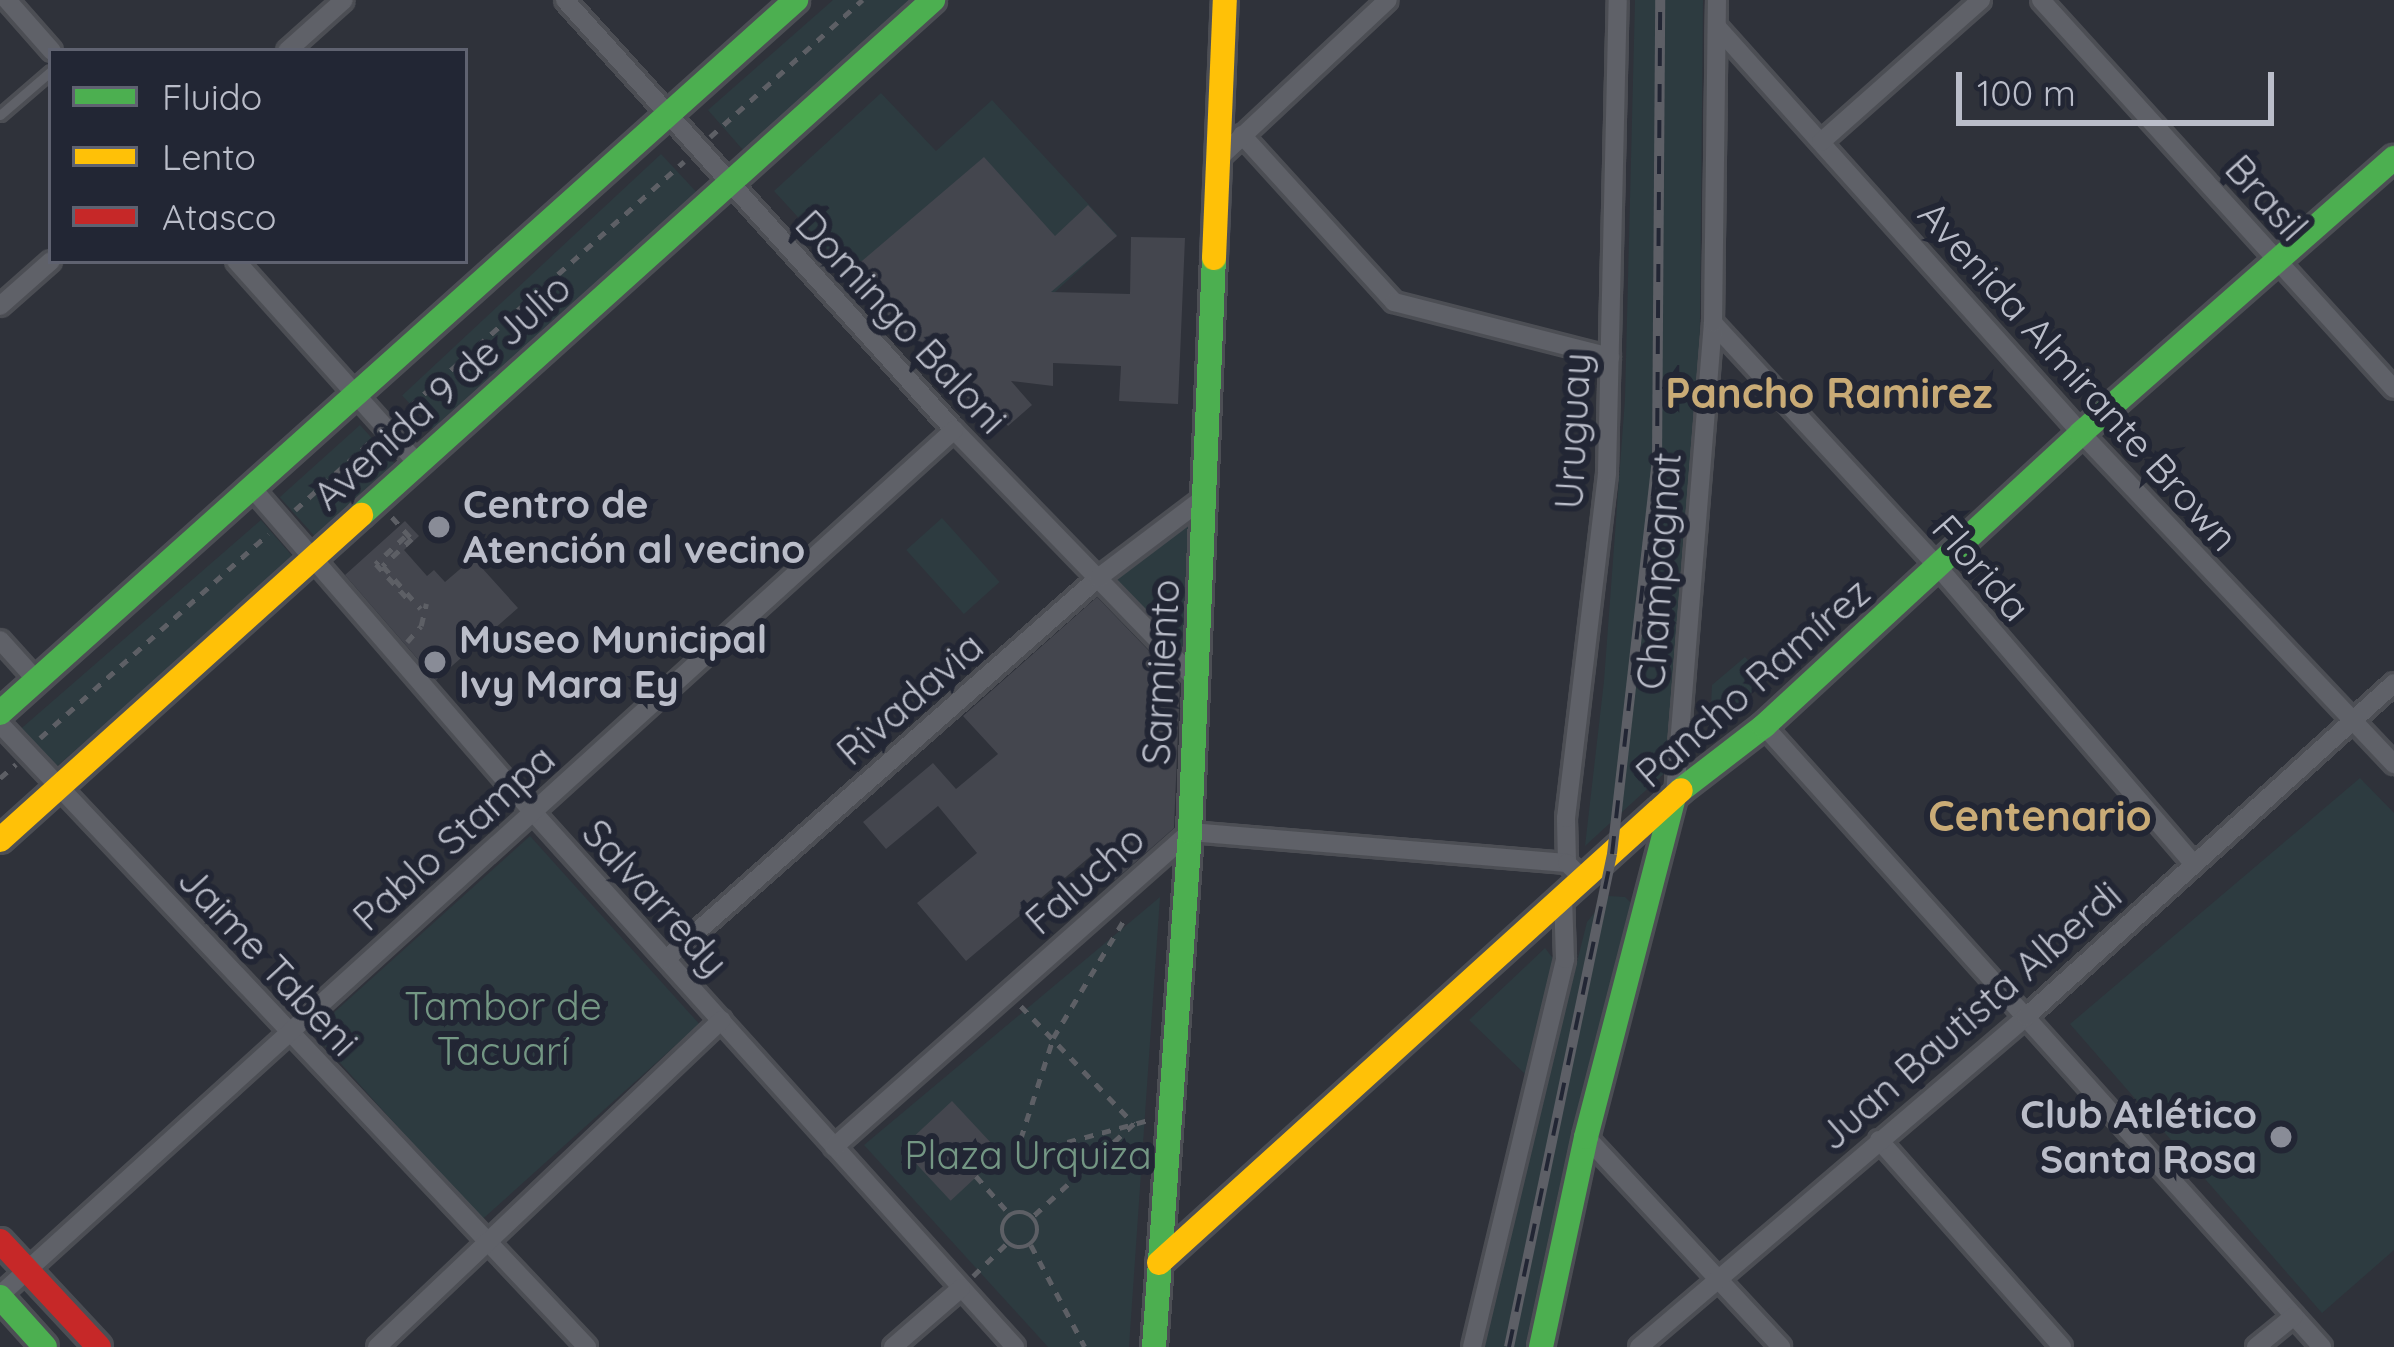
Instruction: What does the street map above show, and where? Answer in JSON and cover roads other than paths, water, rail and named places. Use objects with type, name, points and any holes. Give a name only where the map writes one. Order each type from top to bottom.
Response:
[{"type":"street","points":[[7,0],[49,48]]},
{"type":"street","points":[[290,48],[344,0]]},
{"type":"street","name":"Domingo Baloni","points":[[565,0],[954,430],[1197,681]]},
{"type":"street","name":"Avenida 9 de Julio","points":[[0,713],[796,0]]},
{"type":"street","name":"Avenida 9 de Julio","points":[[0,840],[933,0]]},
{"type":"street","name":"Sarmiento","points":[[1154,1347],[1190,832],[1226,0]]},
{"type":"street","points":[[1219,158],[1388,0]]},
{"type":"street","name":"Uruguay","points":[[1575,871],[1566,818],[1607,472],[1618,0]]},
{"type":"street","name":"Champagnat","points":[[1541,1347],[1586,1138],[1675,795],[1713,323],[1717,0]]},
{"type":"street","points":[[1821,142],[1981,0]]},
{"type":"street","name":"Brasil","points":[[2041,0],[2394,389]]},
{"type":"street","name":"Avenida Almirante Brown","points":[[1718,28],[2081,434],[2394,764]]},
{"type":"street","points":[[1242,135],[1394,302],[1610,357]]},
{"type":"street","name":"Pancho Ramírez","points":[[1159,1263],[1563,896],[1575,871],[1764,726],[2081,434],[2394,158]]},
{"type":"street","points":[[0,306],[48,264]]},
{"type":"street","points":[[239,264],[417,463]]},
{"type":"street","name":"Florida","points":[[1713,323],[1940,568],[2193,863]]},
{"type":"street","name":"Pablo Stampa","points":[[0,1296],[954,430]]},
{"type":"street","name":"Salvarredy","points":[[252,488],[532,812],[1015,1347]]},
{"type":"street","name":"Rivadavia","points":[[666,959],[1098,578],[1205,497]]},
{"type":"street","points":[[0,640],[37,681]]},
{"type":"street","name":"Juan Bautista Alberdi","points":[[1639,1347],[2026,1017],[2394,683]]},
{"type":"street","name":"Jaime Tabeni","points":[[0,724],[587,1347]]},
{"type":"street","points":[[1764,726],[2321,1347]]},
{"type":"street","name":"Falucho","points":[[834,1147],[1190,832],[1575,871]]},
{"type":"street","points":[[1472,1347],[1565,958],[1563,896]]},
{"type":"street","points":[[377,1347],[721,1020]]},
{"type":"street","points":[[1586,1138],[1781,1347]]},
{"type":"street","points":[[1879,1140],[2062,1347]]},
{"type":"street","points":[[0,1240],[99,1347]]},
{"type":"street","points":[[893,1347],[961,1288]]},
{"type":"street","points":[[0,1296],[45,1347]]},
{"type":"street","points":[[2256,1347],[2294,1316]]},
{"type":"lane","points":[[0,115],[48,74]]},
{"type":"railway","points":[[1509,1347],[1612,854],[1657,462],[1660,0]]},
{"type":"place","name":"Centro de Atención al vecino","points":[[439,527]]},
{"type":"place","name":"Museo Municipal Ivy Mara Ey","points":[[435,662]]},
{"type":"place","name":"Club Atlético Santa Rosa","points":[[2281,1137]]},
{"type":"district","name":"Pancho Ramirez","points":[[1829,393]]},
{"type":"district","name":"Centenario","points":[[2040,816]]},
{"type":"park label","name":"Tambor de Tacuarí","points":[[503,1030]]},
{"type":"park label","name":"Plaza Urquiza","points":[[1028,1155]]}]
